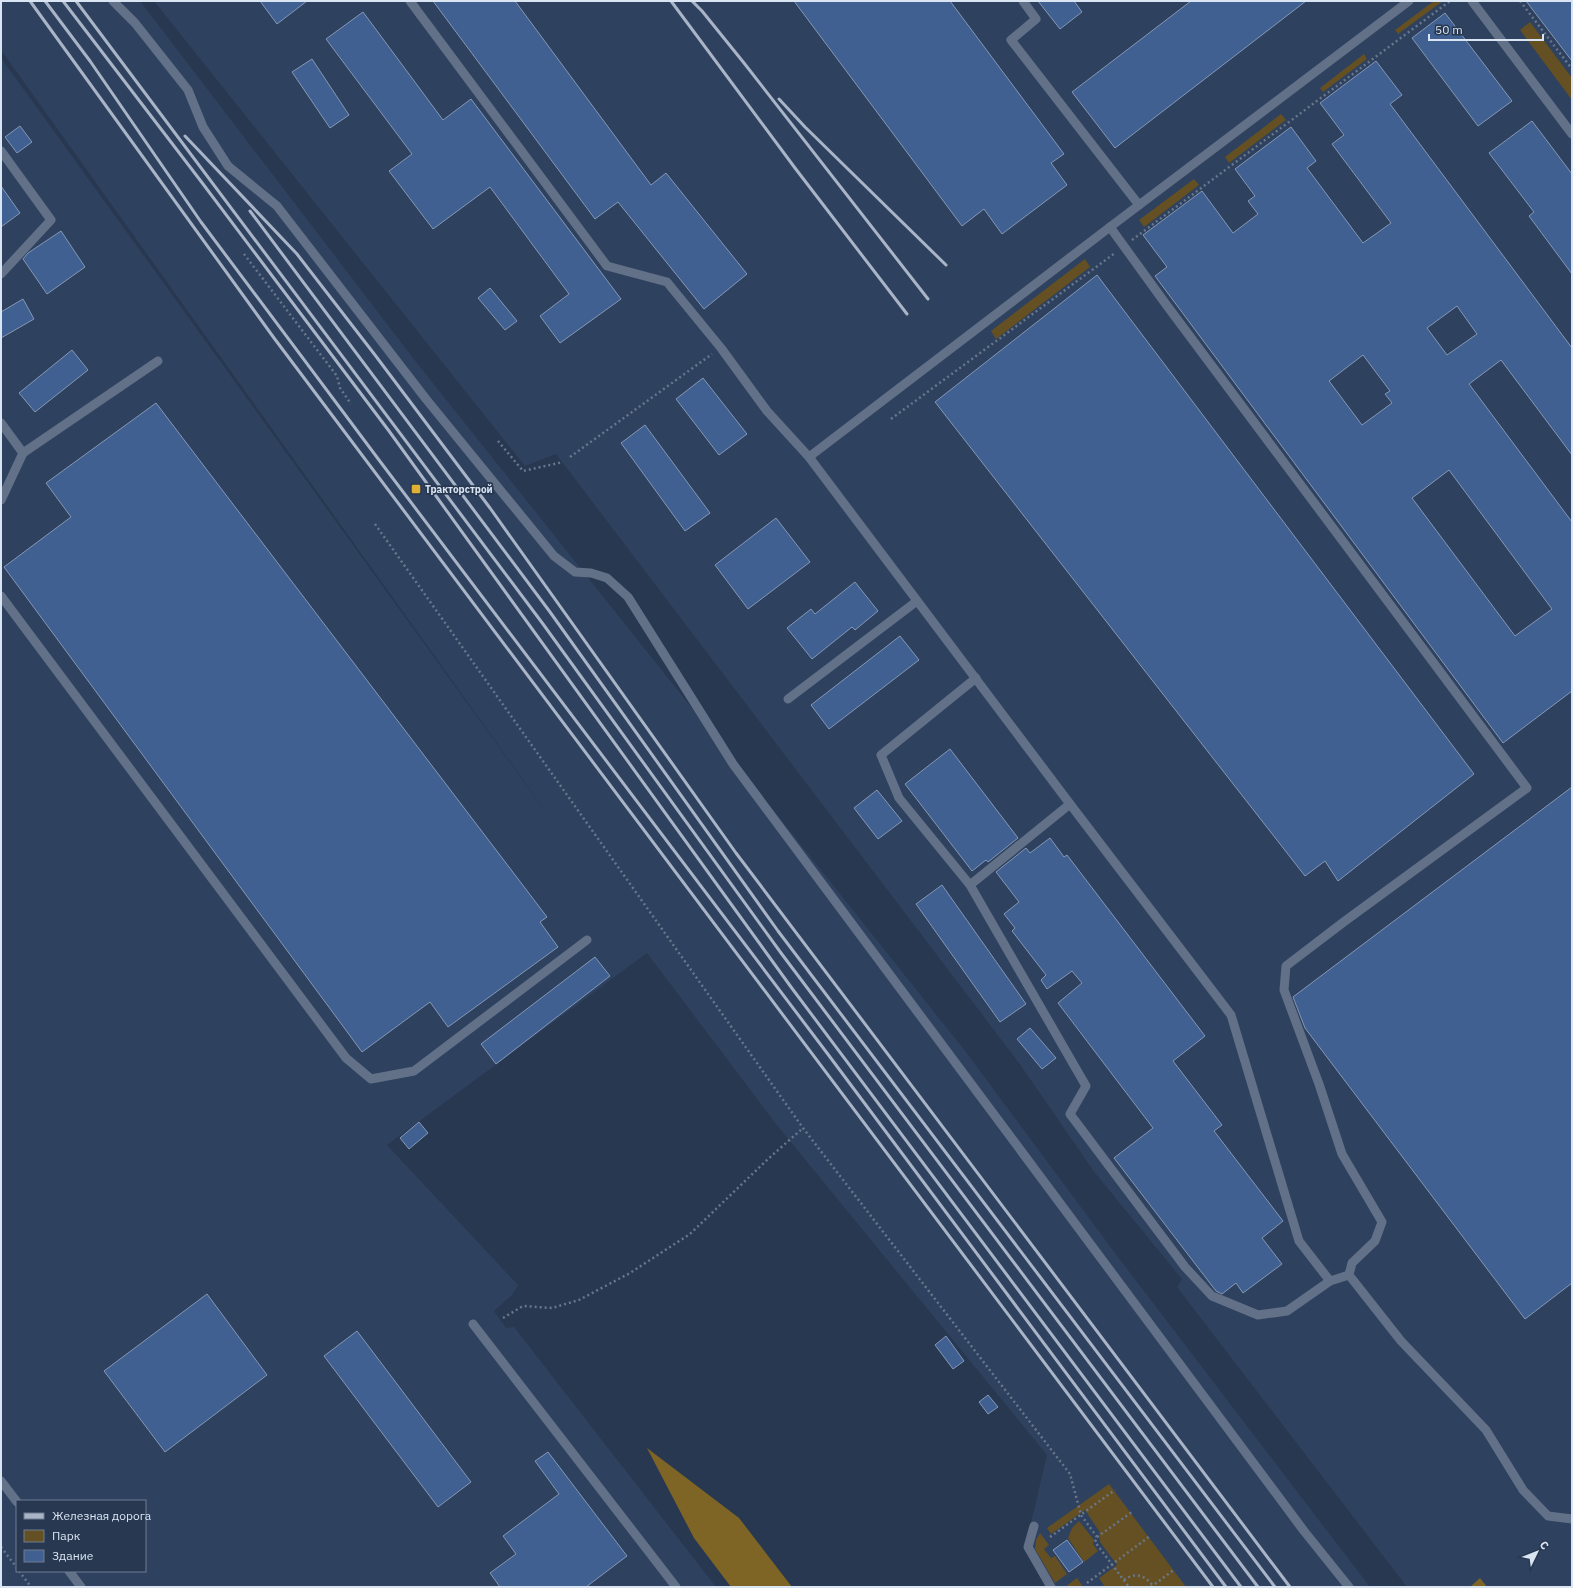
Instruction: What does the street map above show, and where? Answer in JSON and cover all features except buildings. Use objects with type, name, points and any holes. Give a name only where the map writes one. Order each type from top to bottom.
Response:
[{"type":"lane","points":[[113,1],[135,23],[188,90],[203,127],[228,166],[277,206],[426,399],[554,556],[575,572],[592,573],[607,578],[628,597],[733,764],[1300,1524],[1349,1587]]},
{"type":"lane","points":[[410,1],[607,266],[667,282],[721,348],[767,411],[809,457],[1231,1015],[1299,1241],[1330,1282]]},
{"type":"lane","points":[[1023,1],[1036,19],[1012,40],[1140,205]]},
{"type":"lane","points":[[809,457],[1409,1]]},
{"type":"lane","points":[[1472,1],[1572,134]]},
{"type":"lane","points":[[1,151],[52,220],[1,274]]},
{"type":"lane","points":[[1110,227],[1527,788],[1286,966],[1284,990],[1319,1084],[1342,1154],[1382,1222],[1375,1241],[1352,1263],[1349,1276]]},
{"type":"lane","points":[[1,500],[23,454],[158,362]]},
{"type":"lane","points":[[1,422],[23,454]]},
{"type":"lane","points":[[1,596],[346,1058],[372,1078],[414,1071],[587,940]]},
{"type":"lane","points":[[788,699],[917,601]]},
{"type":"lane","points":[[976,678],[881,755],[899,798],[970,886],[1086,1086],[1070,1114],[1185,1267],[1212,1296],[1258,1315],[1287,1311],[1330,1282],[1349,1276]]},
{"type":"lane","points":[[970,886],[1070,804]]},
{"type":"lane","points":[[1349,1276],[1401,1341],[1486,1430],[1523,1490],[1548,1516],[1572,1519]]},
{"type":"lane","points":[[473,1324],[676,1587]]},
{"type":"lane","points":[[1,1481],[16,1501]]},
{"type":"lane","points":[[1034,1526],[1028,1548],[1051,1587]]},
{"type":"lane","points":[[70,1572],[81,1587]]},
{"type":"path","points":[[891,419],[1124,247],[1449,1]]},
{"type":"path","points":[[1520,1],[1572,69]]},
{"type":"path","points":[[244,254],[337,376],[340,388],[351,404]]},
{"type":"path","points":[[570,457],[721,348]]},
{"type":"path","points":[[498,441],[523,471],[563,462]]},
{"type":"path","points":[[375,524],[803,1128],[1070,1474],[1081,1515],[1098,1537]]},
{"type":"path","points":[[503,1318],[523,1306],[552,1308],[579,1300],[630,1273],[690,1234],[768,1159],[803,1128]]},
{"type":"path","points":[[1050,1537],[1115,1490]]},
{"type":"path","points":[[1129,1587],[1095,1542],[1098,1537],[1132,1512]]},
{"type":"path","points":[[1087,1583],[1150,1536]]},
{"type":"path","points":[[1,1547],[16,1567]]},
{"type":"path","points":[[1124,1580],[1134,1575],[1139,1575],[1150,1581],[1152,1586],[1175,1569]]},
{"type":"path","points":[[20,1572],[31,1587]]},
{"type":"shaded area","points":[[1,1],[140,1],[413,358],[966,1052],[1118,1257],[1370,1587],[1056,1587],[1025,1548],[1047,1455],[776,1124],[647,953],[387,1145],[518,1285],[512,1295],[494,1311],[506,1328],[514,1327],[716,1587],[1,1587],[1,58],[564,837],[1,50]]},
{"type":"shaded area","points":[[154,1],[1572,1],[1572,1587],[1407,1587],[1177,1287],[1182,1279],[1095,1173],[1019,1063],[556,454],[525,466]]},
{"type":"shaded area","points":[[647,1448],[739,1518],[792,1587],[731,1587],[694,1538]]},
{"type":"shaded area","points":[[1480,1578],[1487,1587],[1470,1587]]},
{"type":"green space","points":[[1434,1],[1443,1],[1398,34],[1395,30]]},
{"type":"green space","points":[[1530,22],[1572,78],[1572,100],[1520,30]]},
{"type":"green space","points":[[1364,54],[1367,59],[1323,92],[1320,88]]},
{"type":"green space","points":[[1281,114],[1286,120],[1229,163],[1225,157]]},
{"type":"green space","points":[[1194,179],[1199,185],[1144,227],[1139,220]]},
{"type":"green space","points":[[1085,259],[1090,267],[996,339],[991,331]]},
{"type":"green space","points":[[1109,1484],[1186,1587],[1105,1587],[1099,1578],[1117,1565],[1100,1542],[1099,1531],[1085,1510],[1051,1534],[1047,1528]]},
{"type":"green space","points":[[1079,1521],[1094,1540],[1093,1544],[1098,1551],[1084,1562],[1068,1538],[1072,1528]]},
{"type":"green space","points":[[1040,1533],[1049,1545],[1044,1549],[1051,1558],[1055,1556],[1067,1574],[1055,1583],[1035,1549],[1036,1540]]},
{"type":"green space","points":[[1077,1578],[1083,1587],[1065,1587]]},
{"type":"railway","points":[[30,1],[274,338],[1213,1587]]},
{"type":"railway","points":[[45,1],[90,61],[201,222],[827,1053],[1226,1587]]},
{"type":"railway","points":[[63,1],[389,431],[791,987],[1241,1587]]},
{"type":"railway","points":[[76,1],[543,624],[781,953],[1258,1587]]},
{"type":"railway","points":[[671,1],[795,168],[907,314]]},
{"type":"railway","points":[[692,1],[702,11],[744,63],[928,299]]},
{"type":"railway","points":[[779,99],[805,127],[946,265]]},
{"type":"railway","points":[[185,136],[297,254],[375,355],[490,508],[736,853],[1290,1587]]},
{"type":"railway","points":[[250,211],[550,612],[778,931],[1275,1587]]},
{"type":"place","name":"Тракторстрой","points":[[416,489]]}]
